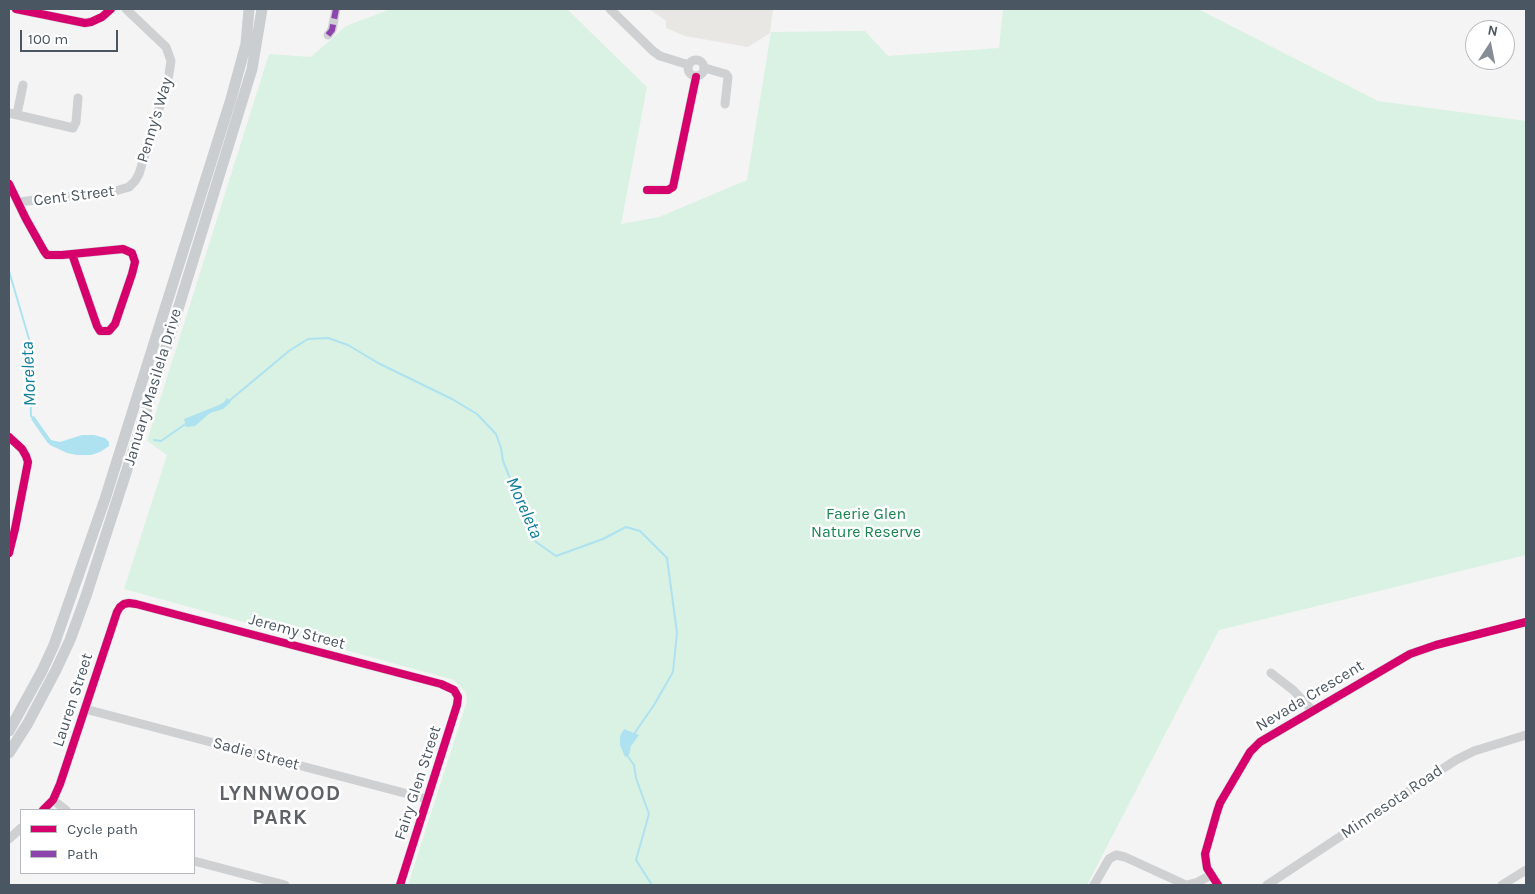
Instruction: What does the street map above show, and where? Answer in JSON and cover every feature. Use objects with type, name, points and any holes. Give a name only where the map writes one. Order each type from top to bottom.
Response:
[{"type":"main road","name":"January Masilela Drive","points":[[9,731],[54,645],[105,499],[231,100],[246,44],[249,9]]},
{"type":"main road","name":"January Masilela Drive","points":[[9,753],[52,680],[83,605],[156,380],[250,76],[262,9]]},
{"type":"street","points":[[16,9],[85,23],[102,18],[111,9]]},
{"type":"street","name":"Penny's Way","points":[[126,9],[166,47],[171,61],[168,80],[139,174],[129,187]]},
{"type":"street","points":[[328,35],[332,30],[336,9]]},
{"type":"street","points":[[610,9],[660,56],[689,65]]},
{"type":"street","points":[[698,60],[703,63],[704,68],[701,75],[696,77],[689,72],[689,65],[693,61],[698,60]]},
{"type":"street","points":[[704,68],[722,72],[728,77],[725,104]]},
{"type":"street","points":[[647,190],[668,190],[673,187],[696,77]]},
{"type":"street","points":[[23,85],[13,114],[73,128],[76,122],[78,98]]},
{"type":"street","points":[[9,184],[46,253],[52,256],[72,254],[123,249],[130,251],[134,255],[135,262],[132,274],[116,324],[110,331],[100,330],[97,326],[72,254]]},
{"type":"street","name":"Cent Street","points":[[18,202],[112,192],[129,187]]},
{"type":"street","points":[[9,437],[26,456],[28,463],[9,553]]},
{"type":"street","name":"Jeremy Street","points":[[132,603],[434,682],[454,690]]},
{"type":"street","name":"Lauren Street","points":[[44,809],[53,800],[60,784],[117,612],[122,605],[132,603]]},
{"type":"street","name":"Nevada Crescent","points":[[1218,885],[1207,868],[1205,859],[1210,836],[1220,803],[1240,767],[1250,752],[1260,742],[1410,654],[1436,645],[1526,622]]},
{"type":"street","points":[[1272,673],[1293,690],[1312,710]]},
{"type":"street","name":"Fairy Glen Street","points":[[400,885],[458,703],[458,697],[454,690]]},
{"type":"street","name":"Sadie Street","points":[[85,709],[427,799]]},
{"type":"street","name":"Minnesota Road","points":[[1267,885],[1456,760],[1474,751],[1526,735]]},
{"type":"street","points":[[53,800],[65,809]]},
{"type":"street","points":[[9,839],[20,829]]},
{"type":"street","points":[[1094,885],[1109,859],[1116,855],[1125,857],[1186,885],[1198,882],[1211,875]]},
{"type":"street","points":[[195,861],[285,885]]},
{"type":"street","points":[[1502,885],[1526,870]]},
{"type":"shaded area","points":[[649,9],[773,9],[770,33],[748,47],[685,36],[666,28],[666,21]]},
{"type":"green space","name":"Faerie Glen Nature Reserve","points":[[391,9],[567,9],[647,87],[621,224],[659,217],[747,180],[771,32],[865,31],[888,56],[999,48],[1003,9],[1198,9],[1378,101],[1526,121],[1526,555],[1219,630],[1087,885],[408,885],[467,701],[466,693],[454,680],[124,589],[167,455],[147,441],[269,54],[311,57],[346,26]]},
{"type":"water","points":[[227,398],[231,402],[223,409],[210,413],[195,426],[186,427],[184,419],[219,405]]},
{"type":"water","points":[[34,416],[51,440],[60,442],[82,435],[94,435],[105,438],[109,442],[109,446],[91,455],[67,453],[47,442],[31,419]]},
{"type":"water","points":[[624,729],[639,735],[631,746],[629,755],[625,757],[620,745],[620,736]]},
{"type":"waterway","name":"Moreleta","points":[[9,271],[29,339],[31,416],[33,418]]},
{"type":"waterway","name":"Moreleta","points":[[229,401],[289,351],[308,339],[328,338],[348,345],[378,363],[452,399],[477,414],[496,434],[503,461],[536,542],[556,556],[603,539],[626,527],[640,531],[667,558],[677,633],[673,672],[634,734]]},
{"type":"waterway","name":"Moreleta","points":[[154,440],[161,441],[187,423]]},
{"type":"waterway","name":"Moreleta","points":[[626,754],[634,765],[636,778],[649,814],[636,860],[652,885]]},
{"type":"marked path","points":[[328,35],[332,30],[336,9]]},
{"type":"cycle path","points":[[16,9],[85,23],[102,17],[111,9]]},
{"type":"cycle path","points":[[647,190],[668,190],[673,187],[696,77]]},
{"type":"cycle path","points":[[9,184],[26,219],[47,255],[123,249],[132,253],[135,262],[132,274],[115,324],[109,331],[100,331],[97,326],[72,254]]},
{"type":"cycle path","points":[[9,437],[22,449],[28,462],[9,553]]},
{"type":"cycle path","points":[[44,809],[53,800],[60,784],[117,612],[124,604],[136,604],[441,684],[454,690],[458,697],[457,705],[400,885]]},
{"type":"cycle path","points":[[1218,885],[1207,868],[1205,854],[1217,812],[1220,803],[1250,752],[1260,742],[1410,654],[1436,645],[1526,622]]},
{"type":"district","name":"LYNNWOOD PARK","points":[[280,806]]}]
